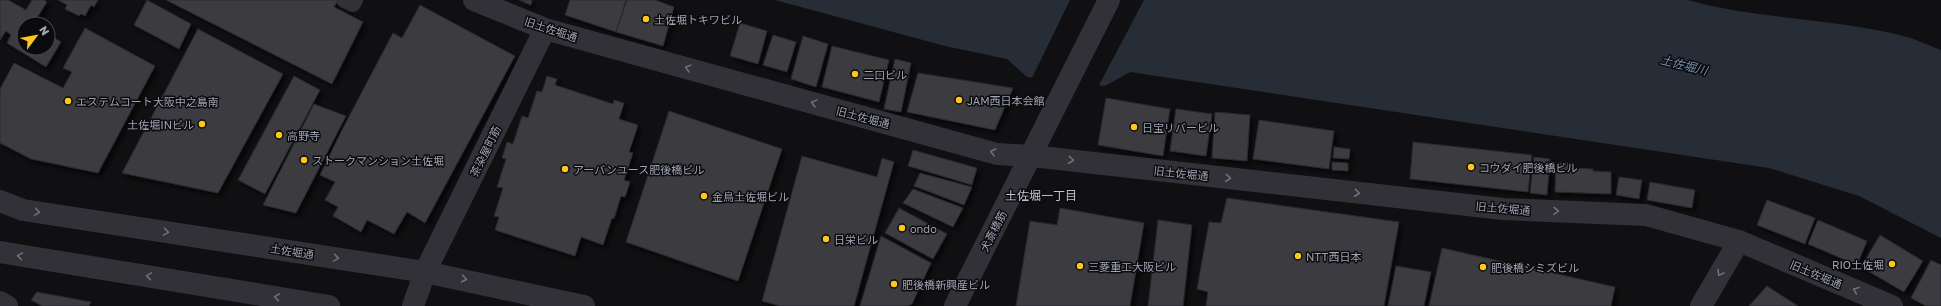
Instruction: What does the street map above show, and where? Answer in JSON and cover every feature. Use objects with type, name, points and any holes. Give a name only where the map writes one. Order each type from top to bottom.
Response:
[{"type":"street","name":"旧土佐堀通","points":[[474,0],[544,29],[997,154],[1032,156],[1503,209],[1646,215],[1739,241],[1892,306]]},
{"type":"street","name":"犬斎橋筋","points":[[955,306],[1032,156],[1062,92],[1109,0]]},
{"type":"street","name":"茶染屋町筋","points":[[412,306],[425,272],[544,29]]},
{"type":"street","name":"土佐堀通","points":[[0,201],[23,210],[425,272],[584,306]]},
{"type":"street","points":[[1700,306],[1739,241]]},
{"type":"street","points":[[0,252],[329,306]]},
{"type":"street","points":[[0,302],[7,306]]},
{"type":"lane","points":[[344,0],[353,4],[355,0]]},
{"type":"water","name":"土佐堀川","points":[[775,0],[1688,0],[1742,12],[1880,31],[1911,38],[1941,50],[1941,238],[1859,196],[1769,168],[1130,72],[1105,86],[1027,77],[1007,59],[945,46]]},
{"type":"pier","points":[[1070,0],[1144,0],[1098,87],[1031,80]]},
{"type":"building","points":[[0,0],[8,0],[26,10],[32,0],[44,0],[47,2],[38,16],[16,16],[16,49],[7,43],[11,35],[6,31],[0,40]]},
{"type":"building","points":[[58,0],[98,0],[94,7],[91,5],[85,16],[81,14],[79,16],[65,9],[67,5]]},
{"type":"building","points":[[147,0],[191,24],[179,49],[134,25]]},
{"type":"building","points":[[166,0],[338,0],[334,7],[363,22],[332,84]]},
{"type":"building","points":[[519,0],[532,0],[531,5]]},
{"type":"building","points":[[570,0],[626,0],[616,32],[565,15]]},
{"type":"building","name":"土佐堀トキワビル","points":[[627,0],[655,0],[674,7],[663,46],[616,32]]},
{"type":"building","points":[[420,5],[515,56],[425,223],[407,212],[394,234],[367,220],[361,232],[333,216],[338,207],[325,200],[335,182],[320,175],[393,33],[402,38]]},
{"type":"building","points":[[740,23],[767,31],[758,64],[730,56]]},
{"type":"building","name":"エステムコート大阪中之島南","points":[[85,28],[155,66],[98,173],[31,159],[0,143],[0,89],[14,63],[63,88],[72,72],[63,68]]},
{"type":"building","name":"土佐堀INビル","points":[[198,29],[283,74],[218,193],[122,173]]},
{"type":"building","points":[[773,35],[796,42],[787,72],[763,65]]},
{"type":"building","points":[[803,36],[828,44],[816,87],[791,79]]},
{"type":"building","points":[[56,39],[61,42],[56,50]]},
{"type":"building","name":"二口ビル","points":[[832,46],[889,60],[879,102],[822,87]]},
{"type":"building","points":[[28,56],[53,56],[46,67]]},
{"type":"building","points":[[895,59],[911,63],[901,112],[884,109]]},
{"type":"building","name":"JAM西日本会館","points":[[918,73],[1013,88],[995,130],[907,112]]},
{"type":"building","name":"高野寺","points":[[294,76],[320,90],[265,194],[238,180]]},
{"type":"building","name":"アーバンユース肥後橋ビル","points":[[547,76],[557,79],[555,85],[613,104],[614,100],[624,103],[619,119],[638,125],[629,152],[633,153],[624,180],[630,182],[625,197],[621,196],[614,219],[612,218],[603,245],[581,237],[575,256],[495,230],[499,217],[494,216],[503,188],[497,187],[506,159],[502,158],[507,142],[513,144],[522,116],[528,118],[537,91],[542,92]]},
{"type":"building","name":"日宝リバービル","points":[[1106,98],[1170,109],[1163,156],[1098,145]]},
{"type":"building","name":"ストークマンション土佐堀","points":[[314,104],[346,116],[296,213],[263,205]]},
{"type":"building","points":[[1176,109],[1212,114],[1206,156],[1170,151]]},
{"type":"building","name":"金鳥土佐堀ビル","points":[[669,111],[782,149],[738,281],[626,242]]},
{"type":"building","points":[[1215,112],[1250,115],[1247,161],[1212,158]]},
{"type":"building","points":[[1259,120],[1334,131],[1329,169],[1253,159]]},
{"type":"building","name":"コウダイ肥後橋ビル","points":[[1413,142],[1532,155],[1528,192],[1410,179]]},
{"type":"building","points":[[1334,147],[1350,149],[1349,159],[1333,158]]},
{"type":"building","points":[[913,150],[977,168],[972,185],[908,166]]},
{"type":"building","name":"日栄ビル","points":[[802,156],[877,177],[882,158],[894,162],[854,306],[780,306],[762,301]]},
{"type":"building","points":[[1534,157],[1550,159],[1547,195],[1530,193]]},
{"type":"building","points":[[1332,162],[1348,163],[1348,171],[1332,170]]},
{"type":"building","points":[[1556,163],[1573,163],[1573,168],[1611,172],[1611,194],[1555,192]]},
{"type":"building","points":[[920,173],[972,187],[964,205],[914,186]]},
{"type":"building","points":[[1619,177],[1642,180],[1639,199],[1616,195]]},
{"type":"building","points":[[1650,182],[1695,190],[1692,208],[1647,200]]},
{"type":"building","points":[[913,189],[963,208],[953,227],[903,203]]},
{"type":"building","name":"NTT西日本","points":[[1227,198],[1399,222],[1384,306],[1206,306],[1208,292],[1197,289],[1209,222],[1221,223]]},
{"type":"building","points":[[1767,200],[1815,218],[1805,244],[1757,225]]},
{"type":"building","points":[[899,208],[947,234],[933,259],[885,233]]},
{"type":"building","name":"三菱重工大阪ビル","points":[[1060,208],[1144,223],[1130,306],[1016,306],[1030,221],[1057,225]]},
{"type":"building","points":[[1158,220],[1192,225],[1183,306],[1148,306]]},
{"type":"building","points":[[1818,220],[1867,241],[1857,265],[1808,244]]},
{"type":"building","name":"RIO土佐堀","points":[[1880,235],[1923,261],[1904,292],[1861,267]]},
{"type":"building","name":"肥後橋新興産ビル","points":[[881,236],[931,263],[912,304],[907,306],[860,306]]},
{"type":"building","name":"肥後橋シミズビル","points":[[1442,248],[1615,287],[1611,306],[1429,306]]},
{"type":"building","points":[[1931,260],[1941,265],[1941,306],[1926,306],[1911,298]]},
{"type":"building","points":[[1396,266],[1431,272],[1424,306],[1388,306]]},
{"type":"building","points":[[1767,286],[1798,306],[1749,306]]},
{"type":"building","points":[[37,292],[91,302],[89,306],[42,306],[31,300]]},
{"type":"place","name":"土佐堀トキワビル","points":[[646,19]]},
{"type":"place","name":"二口ビル","points":[[855,74]]},
{"type":"place","name":"JAM西日本会館","points":[[959,100]]},
{"type":"place","name":"エステムコート大阪中之島南","points":[[68,101]]},
{"type":"place","name":"土佐堀INビル","points":[[202,124]]},
{"type":"place","name":"日宝リバービル","points":[[1134,127]]},
{"type":"place","name":"高野寺","points":[[279,135]]},
{"type":"place","name":"ストークマンション土佐堀","points":[[304,160]]},
{"type":"place","name":"コウダイ肥後橋ビル","points":[[1471,167]]},
{"type":"place","name":"アーバンユース肥後橋ビル","points":[[565,169]]},
{"type":"place","name":"金鳥土佐堀ビル","points":[[704,196]]},
{"type":"place","name":"ondo","points":[[902,228]]},
{"type":"place","name":"日栄ビル","points":[[826,239]]},
{"type":"place","name":"NTT西日本","points":[[1298,256]]},
{"type":"place","name":"RIO土佐堀","points":[[1892,264]]},
{"type":"place","name":"三菱重工大阪ビル","points":[[1080,266]]},
{"type":"place","name":"肥後橋シミズビル","points":[[1483,267]]},
{"type":"place","name":"肥後橋新興産ビル","points":[[894,284]]},
{"type":"district","name":"土佐堀一丁目","points":[[1041,195]]}]
